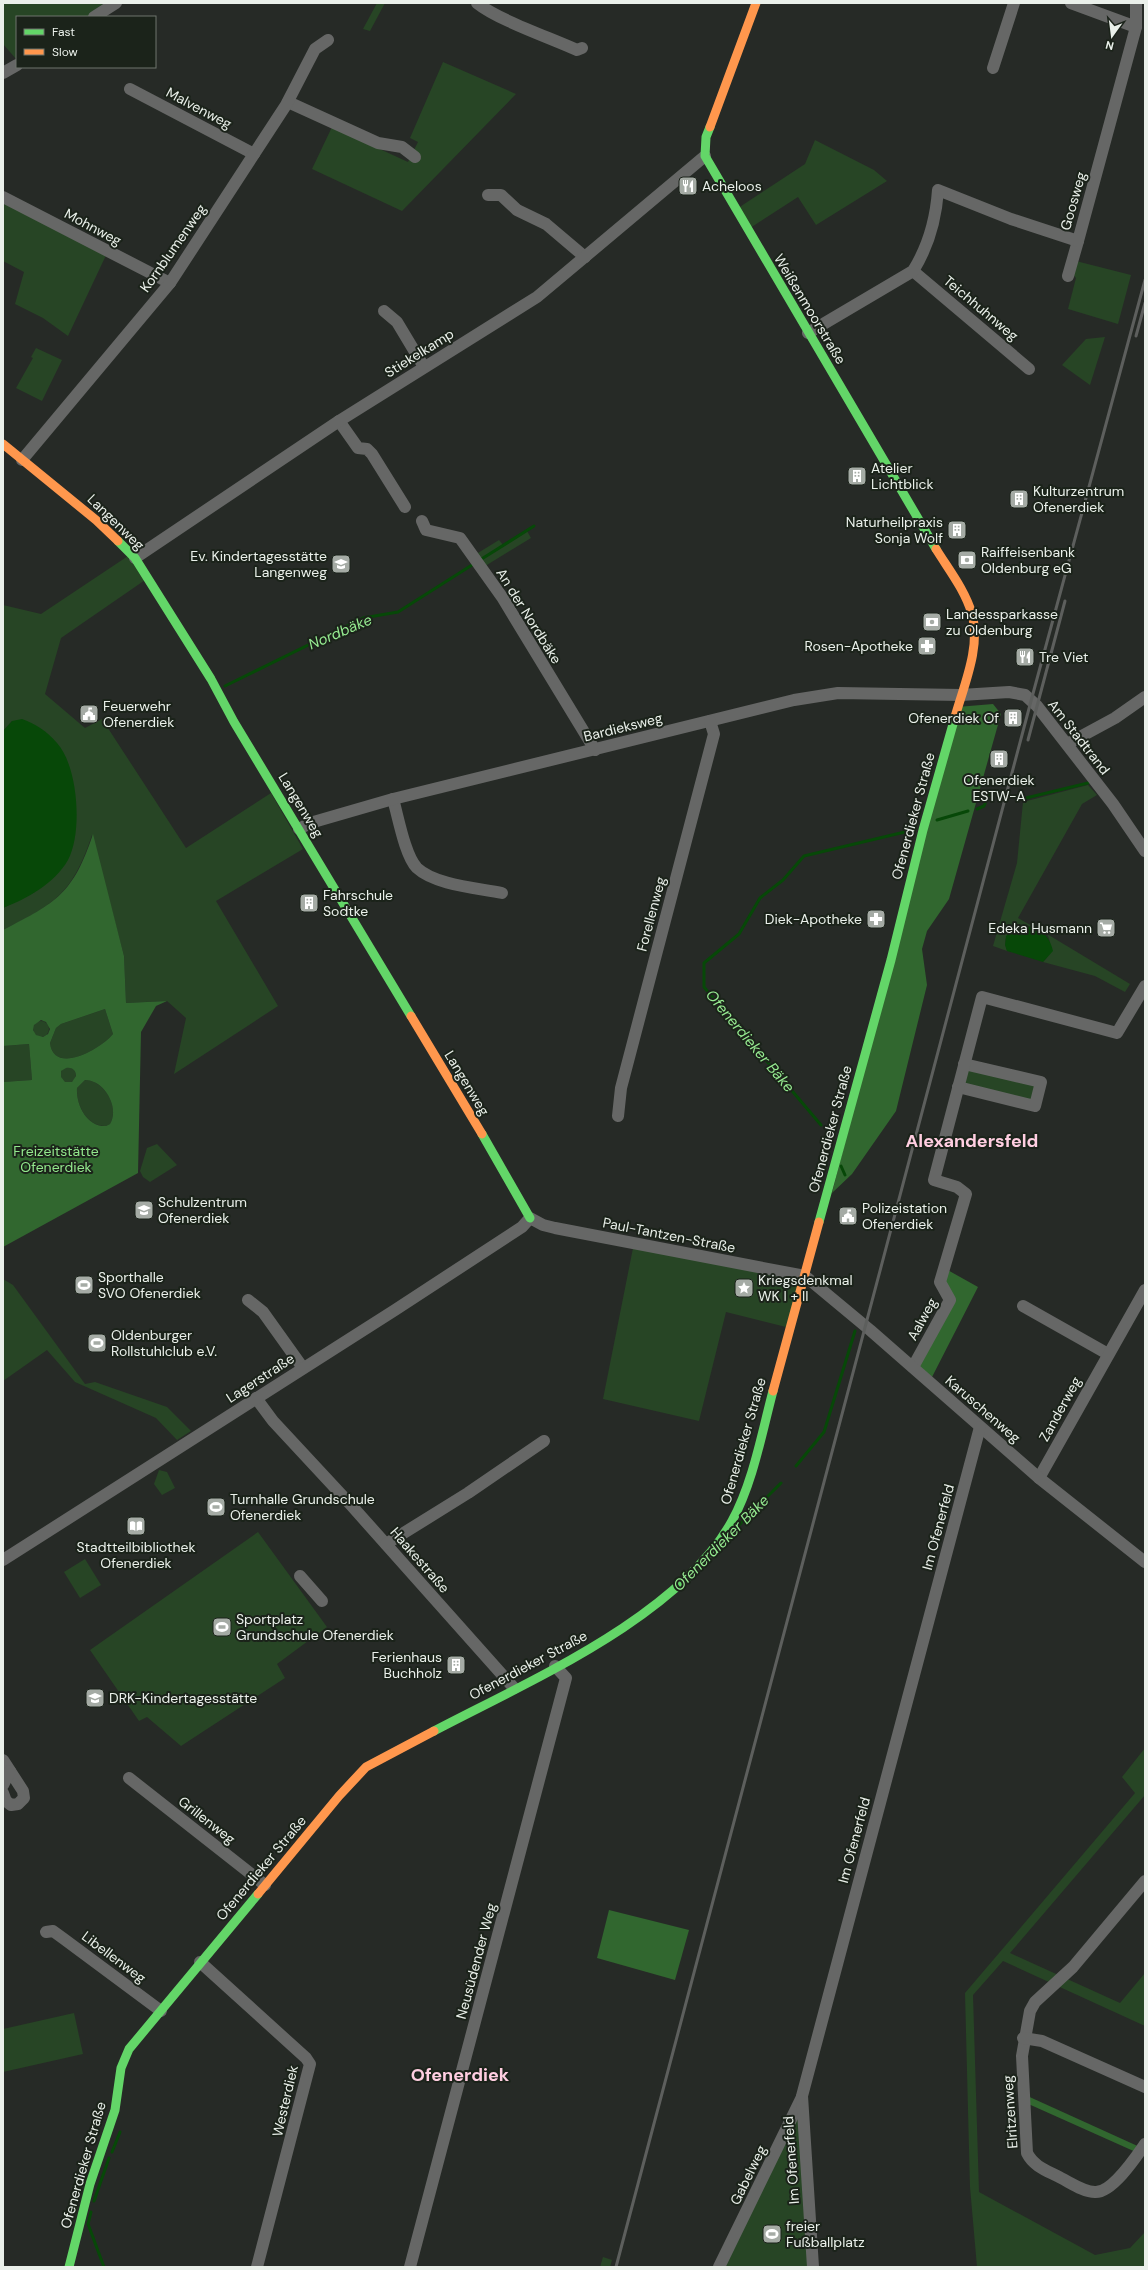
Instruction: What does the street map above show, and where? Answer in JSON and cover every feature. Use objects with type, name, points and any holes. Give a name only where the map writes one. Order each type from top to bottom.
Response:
[{"type":"street","points":[[96,16],[116,3]]},
{"type":"street","points":[[477,3],[502,17],[577,50],[582,48]]},
{"type":"street","points":[[705,156],[706,137],[756,3]]},
{"type":"street","points":[[993,68],[1014,3]]},
{"type":"street","points":[[1072,3],[1136,27]]},
{"type":"street","name":"Goosweg","points":[[913,271],[924,254],[936,210],[938,190],[1010,219],[1078,241],[1136,27],[1136,3]]},
{"type":"street","name":"Kornblumenweg","points":[[22,460],[170,284],[288,102],[315,49],[328,40]]},
{"type":"street","points":[[3,73],[16,66]]},
{"type":"street","name":"Malvenweg","points":[[130,89],[254,154]]},
{"type":"street","points":[[288,102],[378,143],[402,147],[416,157]]},
{"type":"street","name":"Stiekelkamp","points":[[135,558],[339,421],[537,297],[705,156]]},
{"type":"street","name":"Weißenmoorstraße","points":[[705,156],[913,512],[963,592],[972,615]]},
{"type":"street","points":[[488,195],[501,194],[516,210],[546,224],[585,257]]},
{"type":"street","name":"Mohnweg","points":[[3,197],[170,284]]},
{"type":"street","points":[[1068,276],[1078,241]]},
{"type":"street","points":[[808,333],[913,271]]},
{"type":"street","name":"Teichhuhnweg","points":[[913,271],[1029,369]]},
{"type":"street","points":[[384,312],[397,322],[424,367]]},
{"type":"street","points":[[339,421],[358,448],[367,450],[372,454],[405,508]]},
{"type":"street","name":"Langenweg","points":[[3,444],[96,520],[135,558],[211,678],[234,722],[477,1125],[530,1218]]},
{"type":"street","name":"An der Nordbäke","points":[[422,521],[426,530],[460,538],[502,597],[594,750]]},
{"type":"street","name":"Ofenerdieker Straße","points":[[69,2267],[90,2184],[115,2110],[121,2068],[129,2049],[339,1796],[366,1768],[616,1633],[652,1607],[706,1556],[737,1514],[805,1276],[969,669],[974,643],[972,615]]},
{"type":"street","name":"Am Stadtrand","points":[[961,695],[1009,692],[1025,695],[1037,706],[1113,804],[1145,851]]},
{"type":"street","name":"Bardieksweg","points":[[299,829],[310,823],[393,798],[794,700],[838,693],[961,695]]},
{"type":"street","points":[[1066,744],[1115,718],[1145,698]]},
{"type":"street","name":"Forellenweg","points":[[618,1116],[621,1088],[714,734],[710,721]]},
{"type":"street","points":[[393,798],[408,850],[417,867],[433,878],[502,893]]},
{"type":"street","points":[[964,1064],[1041,1082],[1035,1106],[958,1087],[964,1064],[982,997],[1117,1033],[1145,986]]},
{"type":"street","name":"Aalweg","points":[[913,1367],[950,1300],[940,1282],[966,1194],[957,1187],[934,1180],[958,1087]]},
{"type":"street","name":"Paul-Tantzen-Straße","points":[[530,1218],[543,1225],[555,1228],[805,1276]]},
{"type":"street","name":"Lagerstraße","points":[[3,1560],[499,1242],[522,1227],[530,1218]]},
{"type":"street","name":"Karuschenweg","points":[[805,1276],[913,1367],[1039,1478],[1145,1562]]},
{"type":"street","name":"Zanderweg","points":[[1039,1478],[1108,1354],[1142,1304],[1145,1290]]},
{"type":"street","points":[[248,1300],[263,1312],[303,1368]]},
{"type":"street","points":[[1023,1306],[1108,1354]]},
{"type":"street","name":"Haakestraße","points":[[256,1398],[273,1421],[386,1544],[514,1688]]},
{"type":"street","name":"Im Ofenerfeld","points":[[813,2267],[802,2096],[980,1426]]},
{"type":"street","points":[[386,1544],[468,1493],[544,1441]]},
{"type":"street","points":[[300,1576],[322,1601]]},
{"type":"street","name":"Neusüdender Weg","points":[[410,2267],[566,1678],[556,1666]]},
{"type":"street","points":[[3,1760],[23,1790],[24,1798],[18,1804],[11,1805],[6,1801],[3,1793]]},
{"type":"street","points":[[3,1785],[10,1771]]},
{"type":"street","name":"Grillenweg","points":[[129,1778],[265,1885]]},
{"type":"street","name":"Elritzenweg","points":[[1145,1881],[1073,1967],[1035,2002],[1027,2018],[1023,2038],[1022,2056],[1027,2153],[1037,2165],[1082,2188],[1098,2192],[1108,2188],[1115,2181],[1145,2144]]},
{"type":"street","name":"Libellenweg","points":[[46,1932],[53,1931],[161,2011]]},
{"type":"street","name":"Westerdiek","points":[[200,1962],[306,2058],[310,2064],[257,2267]]},
{"type":"street","points":[[1023,2038],[1042,2041],[1145,2087]]},
{"type":"street","name":"Gabelweg","points":[[720,2267],[802,2096]]},
{"type":"shaded area","points":[[3,3],[116,3],[96,16],[16,16],[16,59],[3,44]]},
{"type":"shaded area","points":[[377,3],[385,3],[370,31],[363,29]]},
{"type":"shaded area","points":[[443,62],[516,94],[402,211],[312,169],[332,127],[408,162],[418,142],[410,138]]},
{"type":"shaded area","points":[[815,140],[874,170],[887,181],[816,225],[798,197],[747,230],[735,210],[805,164]]},
{"type":"shaded area","points":[[3,197],[108,251],[68,336],[43,318],[15,304],[24,272],[3,261]]},
{"type":"shaded area","points":[[1072,260],[1131,275],[1118,324],[1068,309],[1076,278],[1069,270]]},
{"type":"shaded area","points":[[1105,337],[1090,385],[1062,365],[1086,339]]},
{"type":"shaded area","points":[[36,348],[62,360],[42,401],[16,388],[33,358],[31,357]]},
{"type":"shaded area","points":[[527,531],[531,538],[482,568],[473,556],[499,540],[504,546]]},
{"type":"shaded area","points":[[131,554],[148,578],[61,638],[45,694],[85,728],[102,719],[186,848],[271,793],[303,849],[216,901],[278,1006],[174,1074],[186,1018],[167,1001],[126,1003],[124,956],[92,835],[78,870],[60,894],[37,912],[3,930],[3,908],[35,892],[12,721],[3,731],[3,605],[41,614]]},
{"type":"shaded area","points":[[22,719],[45,731],[57,743],[64,753],[70,767],[74,783],[77,817],[76,833],[73,848],[62,869],[48,883],[31,895],[3,908],[3,731],[12,721]]},
{"type":"shaded area","points":[[1088,785],[1097,795],[1082,804],[1018,918],[1032,926],[1015,928],[1008,934],[1005,944],[1007,951],[993,946],[1017,863],[1023,802]]},
{"type":"shaded area","points":[[1018,926],[1031,927],[1041,931],[1049,939],[1053,951],[1043,962],[1007,951],[1005,945],[1006,936]]},
{"type":"shaded area","points":[[1047,934],[1130,984],[1125,992],[1095,976],[1043,962],[1050,952],[1050,941]]},
{"type":"shaded area","points":[[105,1009],[113,1034],[107,1040],[89,1052],[79,1056],[69,1058],[60,1057],[53,1053],[50,1043],[56,1028],[61,1024]]},
{"type":"shaded area","points":[[38,1021],[44,1021],[49,1026],[47,1035],[44,1037],[38,1037],[33,1032],[33,1026]]},
{"type":"shaded area","points":[[29,1044],[32,1080],[3,1082],[3,1046]]},
{"type":"shaded area","points":[[964,1064],[1041,1082],[1035,1106],[958,1087]]},
{"type":"shaded area","points":[[68,1067],[74,1069],[76,1075],[74,1081],[68,1083],[62,1081],[60,1075],[62,1069]]},
{"type":"shaded area","points":[[85,1080],[98,1084],[104,1089],[108,1096],[113,1110],[113,1117],[110,1124],[106,1126],[93,1123],[84,1114],[78,1101],[77,1088]]},
{"type":"shaded area","points":[[157,1144],[177,1165],[150,1182],[143,1177],[140,1171],[147,1148]]},
{"type":"shaded area","points":[[634,1243],[805,1276],[790,1328],[726,1312],[699,1421],[603,1399]]},
{"type":"shaded area","points":[[3,1279],[13,1285],[85,1384],[95,1382],[167,1407],[191,1431],[177,1440],[156,1418],[75,1382],[47,1350],[3,1381]]},
{"type":"shaded area","points":[[159,1470],[167,1472],[175,1488],[162,1495],[154,1484]]},
{"type":"shaded area","name":"Sportplatz Grundschule Ofenerdiek","points":[[258,1532],[327,1627],[277,1664],[285,1678],[181,1746],[147,1717],[139,1721],[90,1650]]},
{"type":"shaded area","points":[[85,1559],[101,1585],[80,1598],[64,1572]]},
{"type":"shaded area","points":[[1145,1748],[1145,1795],[1010,1953],[1120,2003],[1145,1973],[1145,2026],[1003,1961],[973,1995],[979,2192],[1095,2255],[1130,2248],[1145,2232],[1145,2267],[977,2267],[970,2187],[965,1993],[1135,1793],[1122,1777]]},
{"type":"shaded area","points":[[74,2013],[83,2054],[3,2072],[3,2029]]},
{"type":"shaded area","points":[[802,2096],[813,2267],[719,2267]]},
{"type":"shaded area","points":[[603,2257],[612,2260],[610,2267],[600,2267]]},
{"type":"green space","points":[[993,704],[1001,714],[949,899],[927,931],[922,949],[927,985],[896,1111],[852,1174],[832,1193],[957,707]]},
{"type":"green space","name":"Freizeitstätte Ofenerdiek","points":[[93,834],[124,956],[126,1003],[167,1001],[156,1006],[141,1032],[138,1173],[3,1247],[3,1082],[32,1080],[29,1044],[3,1046],[3,930],[37,912],[61,894],[70,883],[86,854]],"holes":[[[105,1009],[113,1034],[89,1052],[69,1058],[60,1057],[53,1053],[50,1043],[56,1028],[61,1024]],[[41,1020],[46,1022],[50,1029],[48,1034],[43,1037],[36,1035],[33,1030],[34,1025]],[[66,1068],[72,1069],[76,1076],[72,1082],[65,1082],[61,1077],[61,1071]],[[85,1080],[92,1081],[104,1089],[113,1110],[113,1117],[110,1124],[106,1126],[99,1125],[88,1119],[78,1101],[77,1088]]]},
{"type":"green space","points":[[944,1268],[978,1287],[932,1377],[919,1366],[950,1300],[940,1282]]},
{"type":"green space","points":[[609,1910],[689,1930],[675,1980],[597,1958]]},
{"type":"green space","points":[[1023,2094],[1142,2148],[1138,2153],[1024,2102]]},
{"type":"waterway","name":"Nordbäke","points":[[480,560],[534,526]]},
{"type":"waterway","name":"Nordbäke","points":[[225,686],[363,618],[398,612],[472,565]]},
{"type":"waterway","name":"Ofenerdieker Bäke","points":[[1022,799],[1088,783]]},
{"type":"waterway","name":"Ofenerdieker Bäke","points":[[977,809],[984,806],[990,791]]},
{"type":"waterway","name":"Ofenerdieker Bäke","points":[[937,820],[968,811]]},
{"type":"waterway","name":"Ofenerdieker Bäke","points":[[821,1125],[704,987],[704,963],[739,934],[760,898],[783,880],[804,856],[909,831]]},
{"type":"waterway","name":"Ofenerdieker Bäke","points":[[841,1166],[845,1175]]},
{"type":"waterway","name":"Ofenerdieker Bäke","points":[[796,1466],[824,1432],[855,1331]]},
{"type":"waterway","name":"Ofenerdieker Bäke","points":[[736,1528],[781,1483]]},
{"type":"waterway","name":"Ofenerdieker Bäke","points":[[112,2152],[120,2132]]},
{"type":"waterway","name":"Ofenerdieker Bäke","points":[[94,2201],[109,2158]]},
{"type":"waterway","name":"Ofenerdieker Bäke","points":[[91,2212],[88,2224],[104,2267]]},
{"type":"railway","points":[[616,2267],[1031,701],[1145,280]]},
{"type":"railway","points":[[1136,336],[1145,303]]},
{"type":"railway","points":[[1028,740],[1065,601]]},
{"type":"traffic: fast","points":[[710,127],[706,137],[705,156],[936,549]]},
{"type":"traffic: fast","points":[[118,541],[135,558],[211,679],[234,722],[411,1016]]},
{"type":"traffic: fast","points":[[819,1222],[891,960],[923,830],[955,717]]},
{"type":"traffic: fast","points":[[482,1134],[530,1218]]},
{"type":"traffic: fast","points":[[434,1731],[513,1691],[599,1643],[639,1616],[676,1587],[708,1556],[732,1521],[746,1490],[773,1391]]},
{"type":"traffic: fast","points":[[69,2267],[90,2184],[115,2110],[121,2068],[129,2049],[258,1894]]},
{"type":"traffic: slow","points":[[710,127],[756,3]]},
{"type":"traffic: slow","points":[[3,444],[96,520],[118,541]]},
{"type":"traffic: slow","points":[[936,549],[956,580],[969,605],[974,627],[973,653],[967,679],[955,717]]},
{"type":"traffic: slow","points":[[411,1016],[482,1134]]},
{"type":"traffic: slow","points":[[773,1391],[819,1222]]},
{"type":"traffic: slow","points":[[258,1894],[339,1796],[366,1767],[434,1731]]},
{"type":"place","name":"Acheloos","points":[[688,186]]},
{"type":"place","name":"Atelier Lichtblick","points":[[857,476]]},
{"type":"place","name":"Kulturzentrum Ofenerdiek","points":[[1019,499]]},
{"type":"place","name":"Naturheilpraxis Sonja Wolf","points":[[957,530]]},
{"type":"place","name":"Raiffeisenbank Oldenburg eG","points":[[967,560]]},
{"type":"place","name":"Ev. Kindertagesstätte Langenweg","points":[[341,564]]},
{"type":"place","name":"Landessparkasse zu Oldenburg","points":[[932,622]]},
{"type":"place","name":"Rosen-Apotheke","points":[[927,646]]},
{"type":"place","name":"Tre Viet","points":[[1025,657]]},
{"type":"place","name":"Feuerwehr Ofenerdiek","points":[[89,714]]},
{"type":"place","name":"Ofenerdiek Of","points":[[1013,718]]},
{"type":"place","name":"Ofenerdiek ESTW-A","points":[[999,759]]},
{"type":"place","name":"Fahrschule Sodtke","points":[[309,903]]},
{"type":"place","name":"Diek-Apotheke","points":[[876,919]]},
{"type":"place","name":"Edeka Husmann","points":[[1106,928]]},
{"type":"place","name":"Schulzentrum Ofenerdiek","points":[[144,1210]]},
{"type":"place","name":"Polizeistation Ofenerdiek","points":[[848,1216]]},
{"type":"place","name":"Sporthalle SVO Ofenerdiek","points":[[84,1285]]},
{"type":"place","name":"Kriegsdenkmal WK I + II","points":[[744,1288]]},
{"type":"place","name":"Oldenburger Rollstuhlclub e.V.","points":[[97,1343]]},
{"type":"place","name":"Turnhalle Grundschule Ofenerdiek","points":[[216,1507]]},
{"type":"place","name":"Stadtteilbibliothek Ofenerdiek","points":[[136,1526]]},
{"type":"place","name":"Sportplatz Grundschule Ofenerdiek","points":[[222,1627]]},
{"type":"place","name":"Ferienhaus Buchholz","points":[[456,1665]]},
{"type":"place","name":"DRK-Kindertagesstätte","points":[[95,1698]]},
{"type":"place","name":"freier Fußballplatz","points":[[772,2234]]},
{"type":"district","name":"Alexandersfeld","points":[[972,1141]]},
{"type":"district","name":"Ofenerdiek","points":[[460,2075]]}]
